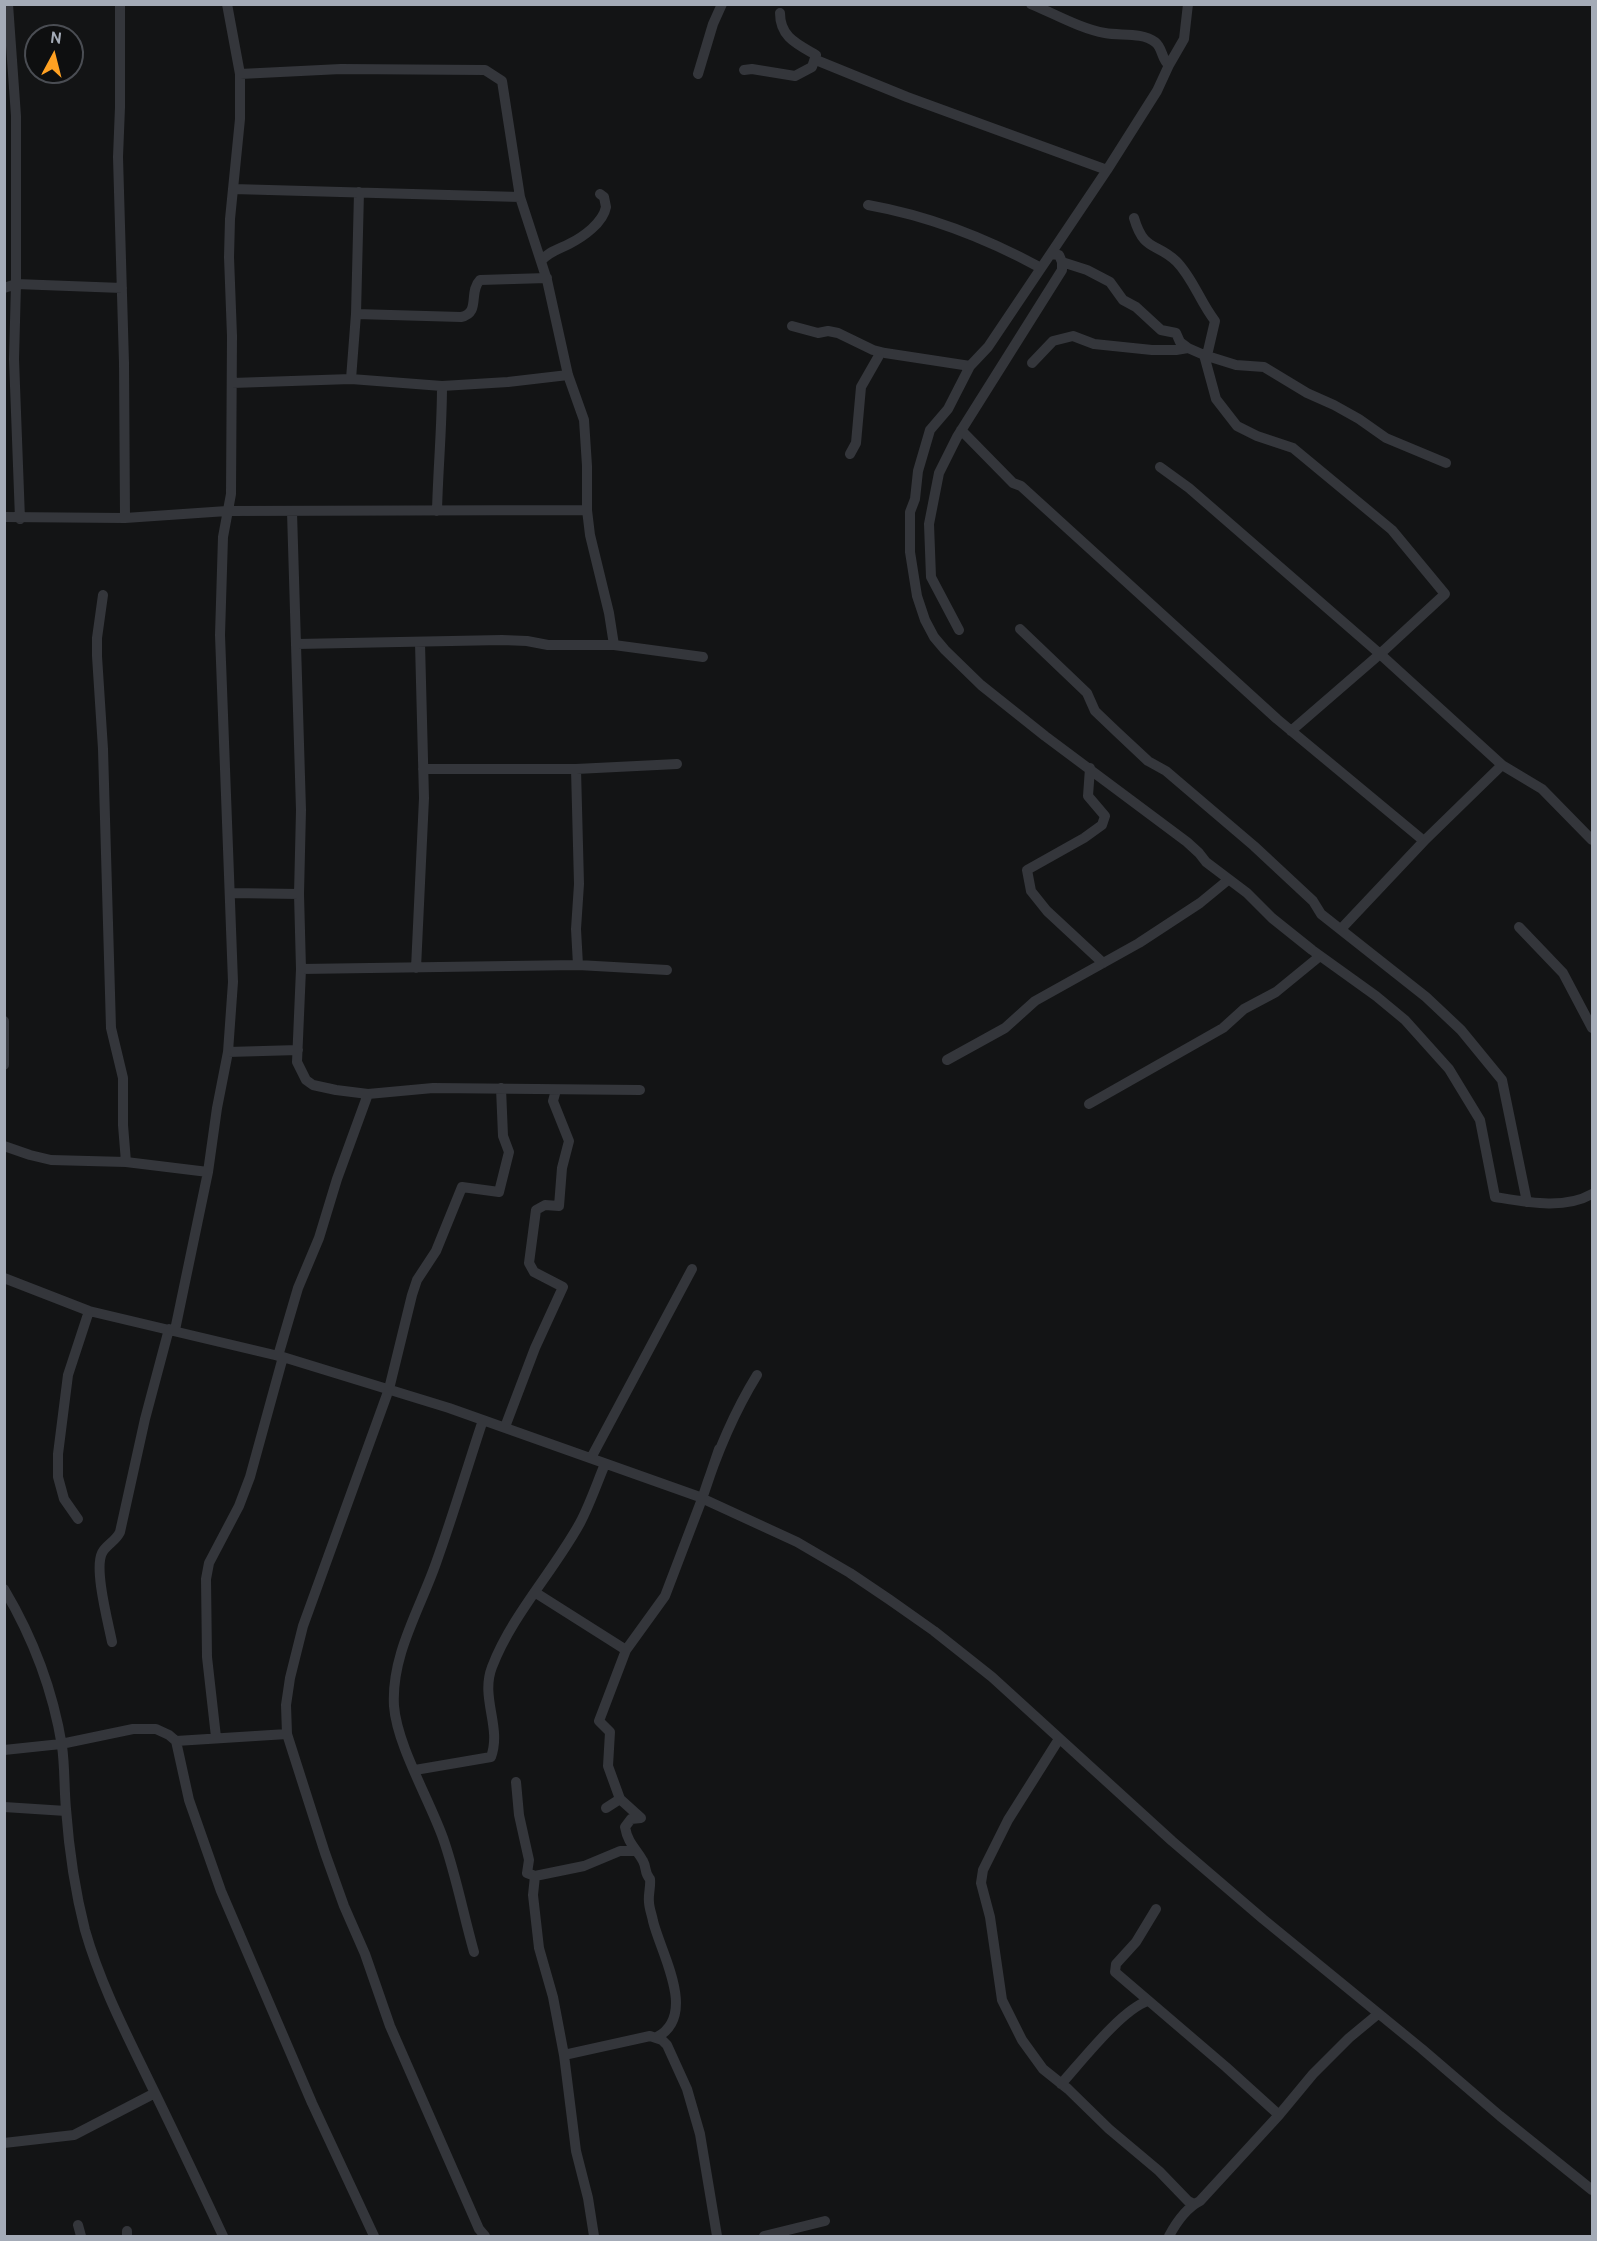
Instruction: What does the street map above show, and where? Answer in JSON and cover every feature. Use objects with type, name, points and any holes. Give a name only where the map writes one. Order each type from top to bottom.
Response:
[{"type":"street","points":[[8,4],[16,116],[14,358],[20,519]]},
{"type":"street","points":[[120,4],[118,157],[125,518]]},
{"type":"street","points":[[112,1642],[98,1565],[104,1549],[116,1540],[120,1532],[145,1419],[172,1329],[208,1172],[228,1052],[233,982],[220,635],[221,568],[231,494],[232,383],[229,257],[240,119],[240,74],[227,4]]},
{"type":"street","points":[[698,74],[713,24],[722,4]]},
{"type":"street","points":[[1031,4],[1057,10],[1097,31],[1146,38],[1160,46],[1165,62],[1169,64]]},
{"type":"street","points":[[1188,4],[1184,39],[1157,91],[988,347],[970,366],[948,410],[930,430],[918,471],[918,482],[909,520],[911,566],[917,596],[928,628],[945,650],[981,685],[1005,702],[1026,722],[1187,842],[1206,862],[1320,956],[1405,1020],[1449,1069],[1480,1120],[1495,1197],[1537,1203],[1569,1201],[1593,1194]]},
{"type":"street","points":[[744,70],[752,69],[795,76],[812,67],[816,55],[791,40],[780,26],[780,13]]},
{"type":"street","points":[[816,60],[907,97],[1107,170]]},
{"type":"street","points":[[240,74],[341,69],[485,70],[502,81],[520,196],[547,278],[568,375],[579,403],[586,433],[587,510],[594,560],[609,613],[614,645]]},
{"type":"street","points":[[233,189],[520,196]]},
{"type":"street","points":[[351,380],[356,314],[359,192]]},
{"type":"street","points":[[541,261],[550,253],[571,243],[598,222],[606,207],[604,196],[600,194]]},
{"type":"street","points":[[868,205],[931,219],[983,239],[1041,268]]},
{"type":"street","points":[[1134,218],[1137,229],[1148,245],[1175,260],[1194,285],[1215,321],[1208,351],[1204,355]]},
{"type":"street","points":[[959,630],[931,577],[929,524],[939,474],[962,430],[1062,270],[1059,255],[1051,254]]},
{"type":"street","points":[[1062,262],[1087,270],[1110,282],[1123,300],[1136,307],[1161,330],[1176,333],[1180,342],[1188,348],[1236,365],[1264,367],[1307,393],[1359,419],[1386,438],[1446,463]]},
{"type":"street","points":[[356,314],[461,317],[468,315],[472,310],[475,288],[480,280],[547,278]]},
{"type":"street","points":[[4,288],[16,284],[122,288]]},
{"type":"street","points":[[792,326],[818,333],[828,331],[838,333],[881,352],[970,366]]},
{"type":"street","points":[[1032,363],[1053,341],[1073,336],[1094,344],[1152,350],[1188,348]]},
{"type":"street","points":[[850,454],[856,443],[861,387],[881,352]]},
{"type":"street","points":[[1204,355],[1216,399],[1237,426],[1257,436],[1293,448],[1392,530],[1445,594],[1291,731]]},
{"type":"street","points":[[232,383],[351,380],[442,386],[568,375]]},
{"type":"street","points":[[437,511],[442,386]]},
{"type":"street","points":[[962,430],[1013,483],[1021,486],[1291,731],[1424,841]]},
{"type":"street","points":[[1160,466],[1189,488],[1380,654],[1502,765],[1542,789],[1593,840]]},
{"type":"street","points":[[4,518],[125,518],[227,511],[587,510]]},
{"type":"street","points":[[292,512],[301,810],[299,894],[301,969],[297,1062],[301,1072],[313,1085],[368,1094],[434,1088],[640,1090]]},
{"type":"street","points":[[103,595],[97,638],[97,657],[104,749],[111,1028],[123,1078],[126,1162]]},
{"type":"street","points":[[1020,628],[1087,693],[1095,711],[1148,761],[1166,771],[1254,846],[1313,901],[1321,914],[1426,997],[1461,1030],[1502,1080],[1527,1202]]},
{"type":"street","points":[[297,644],[502,640],[548,645],[614,645],[703,657]]},
{"type":"street","points":[[416,968],[424,798],[420,643]]},
{"type":"street","points":[[423,769],[576,769],[677,764]]},
{"type":"street","points":[[1341,929],[1424,841],[1502,765]]},
{"type":"street","points":[[1090,768],[1088,796],[1105,816],[1102,825],[1084,838],[1027,870],[1031,891],[1047,910],[1103,963]]},
{"type":"street","points":[[576,769],[579,884],[576,929],[578,965]]},
{"type":"street","points":[[947,1060],[1005,1028],[1035,1001],[1139,943],[1200,903],[1228,880]]},
{"type":"street","points":[[231,892],[299,894]]},
{"type":"street","points":[[1519,927],[1563,973],[1593,1028]]},
{"type":"street","points":[[1089,1104],[1223,1028],[1244,1009],[1276,992],[1320,956]]},
{"type":"street","points":[[301,969],[578,965],[667,970]]},
{"type":"street","points":[[4,1021],[4,1065]]},
{"type":"street","points":[[228,1052],[298,1050]]},
{"type":"street","points":[[485,2236],[479,2229],[390,2026],[365,1954],[344,1906],[287,1734],[286,1705],[303,1626],[389,1389],[417,1280],[436,1251],[462,1187],[499,1192],[509,1152],[503,1136],[501,1088]]},
{"type":"street","points":[[505,1427],[535,1348],[563,1287],[534,1272],[529,1263],[536,1210],[545,1205],[559,1206],[562,1168],[569,1141],[553,1101],[556,1090]]},
{"type":"street","points":[[216,1737],[207,1657],[206,1579],[209,1563],[239,1506],[250,1477],[298,1288],[319,1238],[337,1179],[368,1094]]},
{"type":"street","points":[[4,1146],[51,1160],[126,1162],[208,1172]]},
{"type":"street","points":[[591,1458],[692,1269]]},
{"type":"street","points":[[4,1278],[89,1311],[281,1356],[505,1427],[702,1499],[797,1542],[850,1573],[934,1631],[992,1677],[1172,1841],[1500,2116],[1593,2190]]},
{"type":"street","points":[[78,1519],[64,1499],[58,1477],[58,1454],[68,1375],[89,1311]]},
{"type":"street","points":[[657,2037],[667,2031],[675,2018],[676,1996],[651,1913],[650,1879],[645,1874],[644,1862],[627,1839],[625,1827],[631,1819],[641,1818],[620,1799],[609,1766],[610,1732],[599,1721],[626,1650],[665,1596],[719,1449],[741,1401],[757,1374]]},
{"type":"street","points":[[474,1952],[455,1873],[401,1734],[394,1708],[395,1675],[406,1639],[436,1564],[483,1420]]},
{"type":"street","points":[[415,1770],[490,1757],[496,1737],[488,1693],[491,1669],[519,1617],[581,1522],[605,1464]]},
{"type":"street","points":[[4,1589],[21,1618],[32,1644],[51,1703],[61,1744],[74,1873],[86,1932],[99,1971],[223,2236]]},
{"type":"street","points":[[536,1593],[626,1650]]},
{"type":"street","points":[[4,1750],[61,1744],[133,1728],[156,1729],[176,1741],[189,1800],[221,1891],[316,2113],[374,2236]]},
{"type":"street","points":[[176,1741],[287,1734]]},
{"type":"street","points":[[1059,1739],[1008,1820],[987,1861],[981,1883],[990,1917],[1002,2000],[1022,2040],[1041,2066],[1108,2129],[1159,2171],[1188,2201],[1194,2204]]},
{"type":"street","points":[[516,1782],[519,1815],[529,1860],[527,1873],[535,1876],[584,1866],[620,1851],[635,1851]]},
{"type":"street","points":[[606,1808],[620,1799]]},
{"type":"street","points":[[4,1807],[66,1811]]},
{"type":"street","points":[[535,1876],[533,1895],[539,1948],[554,1997],[576,2151],[588,2198],[594,2236]]},
{"type":"street","points":[[1156,1909],[1136,1942],[1114,1968],[1114,1972],[1279,2115]]},
{"type":"street","points":[[1061,2084],[1125,2016],[1148,2001]]},
{"type":"street","points":[[1169,2236],[1176,2222],[1200,2201],[1279,2115],[1313,2073],[1348,2038],[1378,2014]]},
{"type":"street","points":[[564,2055],[650,2036],[657,2037],[667,2045],[687,2089],[700,2134],[717,2236]]},
{"type":"street","points":[[4,2143],[74,2135],[155,2093]]},
{"type":"street","points":[[764,2236],[825,2221]]},
{"type":"street","points":[[78,2225],[81,2236]]}]
